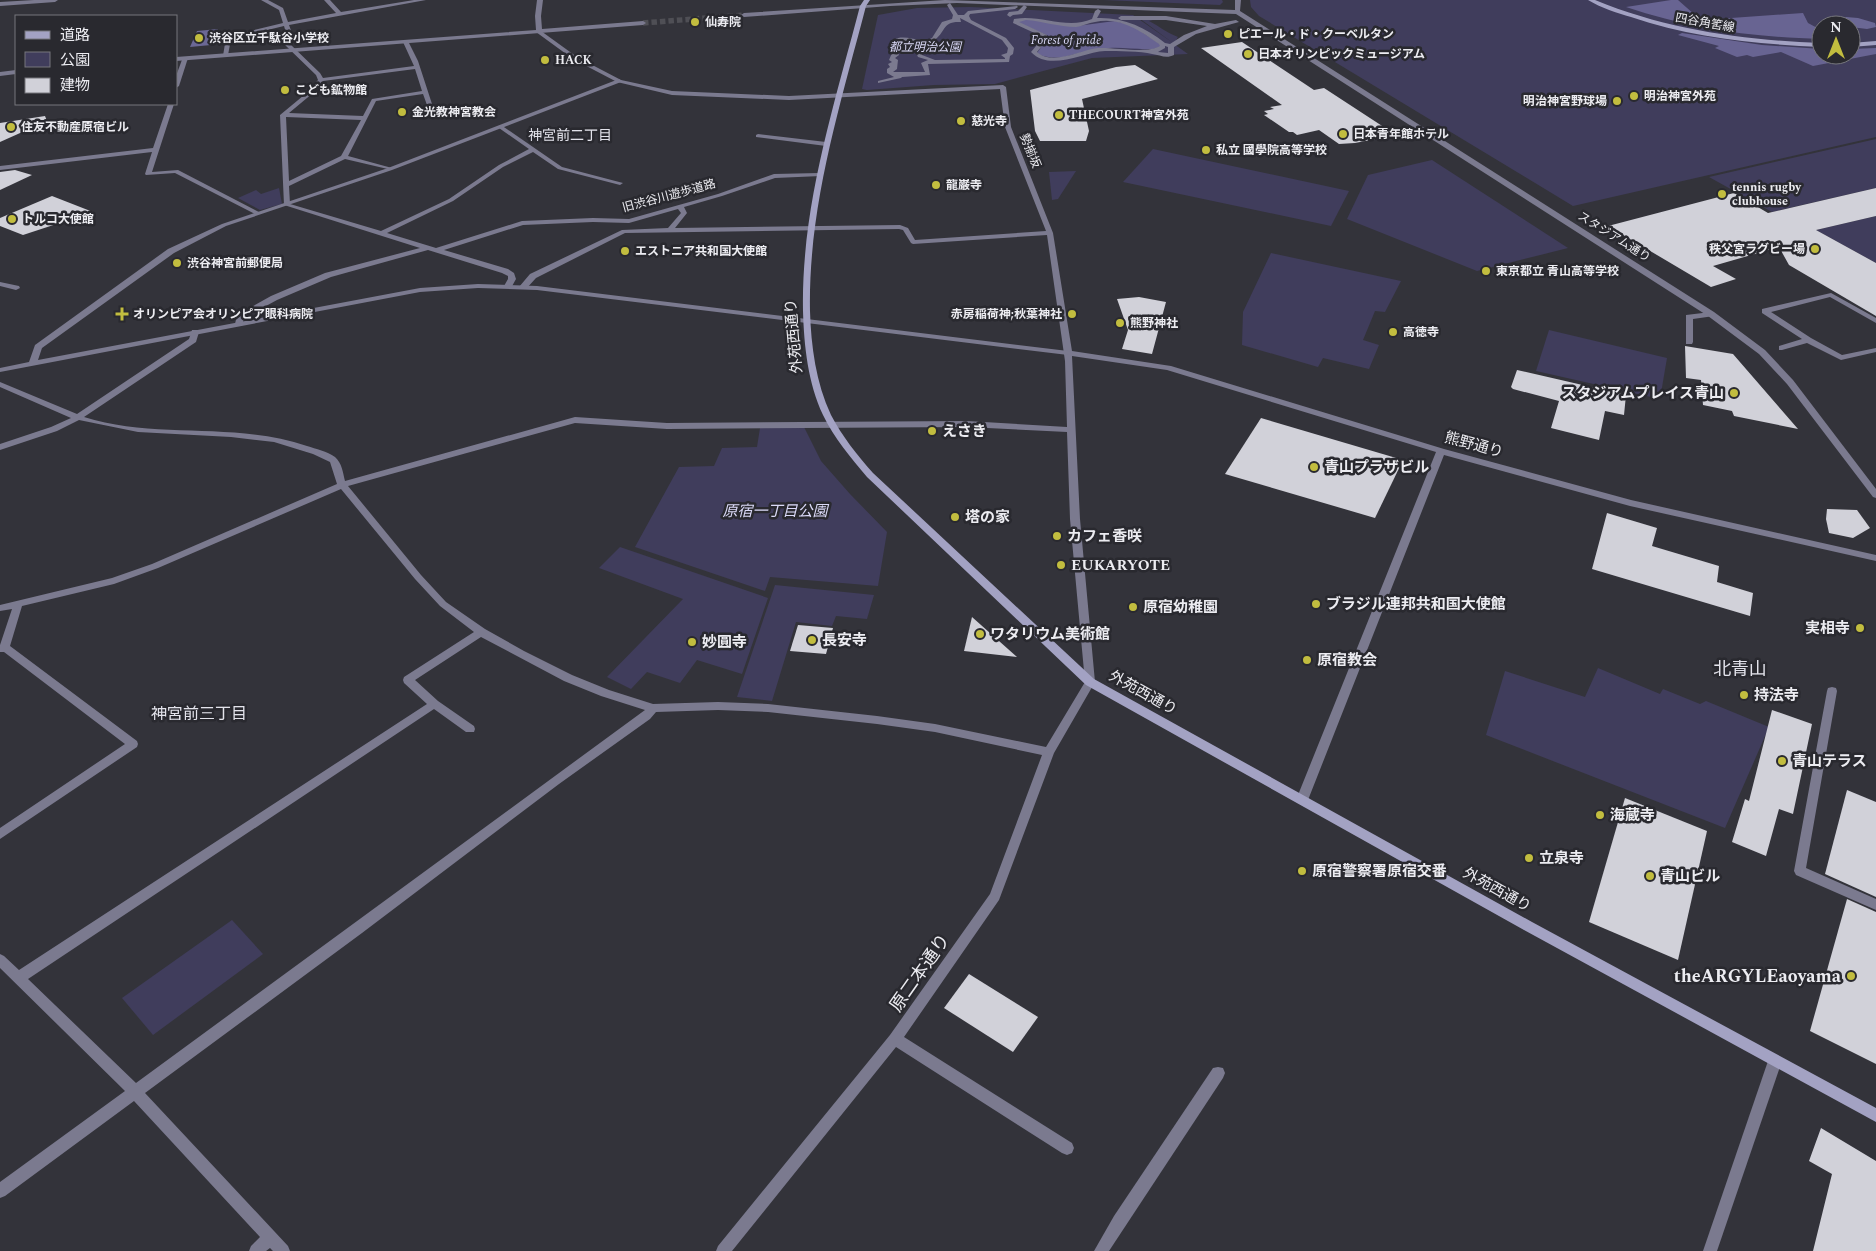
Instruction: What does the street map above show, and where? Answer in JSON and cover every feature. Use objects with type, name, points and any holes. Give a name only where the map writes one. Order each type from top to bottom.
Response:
[{"type":"main road","name":"四谷角筈線","points":[[1590,0],[1635,17],[1700,33],[1761,42],[1811,44]]},
{"type":"main road","name":"外苑西通り","points":[[863,2],[819,174],[807,250],[807,322],[813,377],[832,425],[846,445],[893,498],[1036,629],[1090,682],[1876,1115]]},
{"type":"main road","points":[[1861,44],[1876,43]]},
{"type":"street","points":[[0,4],[55,0]]},
{"type":"street","points":[[264,0],[281,9],[290,36],[288,45],[303,57],[321,80]]},
{"type":"street","points":[[327,0],[339,13]]},
{"type":"street","points":[[225,55],[228,38],[270,30],[286,23],[423,0]]},
{"type":"street","points":[[539,32],[540,0]]},
{"type":"street","points":[[744,15],[863,2],[926,1],[978,1],[1238,12],[1238,0]]},
{"type":"street","points":[[950,5],[960,24]]},
{"type":"street","points":[[965,17],[968,13],[1015,7]]},
{"type":"street","points":[[1008,17],[1011,13],[1020,14],[1024,7]]},
{"type":"street","points":[[1094,20],[1098,11]]},
{"type":"street","points":[[977,25],[974,20],[976,15],[997,12],[1018,19],[1030,18],[1078,25],[1105,19],[1166,18],[1215,26]]},
{"type":"street","name":"スタジアム通り","points":[[1238,12],[1711,314],[1762,352],[1790,382],[1876,495]]},
{"type":"street","points":[[957,16],[955,16],[954,20],[948,20],[943,24],[933,39],[928,41],[898,39],[896,41],[897,49],[894,49],[893,52],[896,52],[892,60],[895,60],[894,64],[891,64],[891,66],[894,66],[894,69],[890,69],[890,73],[895,75],[928,74],[924,63],[928,62],[1007,61],[1008,57],[1004,55],[1010,54],[1010,48],[1004,40],[977,25],[960,24],[945,26],[939,32],[937,42],[918,50],[920,56],[925,59],[943,60],[999,56],[1004,51],[1003,44],[991,34],[977,25],[965,17],[957,16]]},
{"type":"street","points":[[1018,19],[1016,23],[1044,35],[1044,40],[1034,52],[1039,57],[1061,58],[1104,49],[1153,52],[1160,50],[1162,44]]},
{"type":"street","points":[[1105,19],[1121,20],[1132,24],[1150,34],[1162,44],[1171,46]]},
{"type":"street","points":[[1171,46],[1185,35],[1236,22]]},
{"type":"street","points":[[178,59],[643,23]]},
{"type":"street","points":[[539,32],[575,58],[619,81],[684,94],[789,98],[840,95]]},
{"type":"street","points":[[912,40],[925,46]]},
{"type":"street","points":[[406,42],[417,67],[429,104]]},
{"type":"street","points":[[1153,52],[1159,55],[1171,55],[1171,46]]},
{"type":"street","points":[[178,80],[185,58]]},
{"type":"street","points":[[922,74],[925,73],[922,61],[925,59]]},
{"type":"street","points":[[283,115],[311,92],[321,80],[417,67]]},
{"type":"street","points":[[0,74],[15,72]]},
{"type":"street","points":[[880,82],[891,78],[922,74]]},
{"type":"street","points":[[33,363],[38,346],[171,251],[224,225],[390,169],[619,81]]},
{"type":"street","name":"勢揃坂","points":[[840,95],[1003,88],[1008,127],[1050,234],[1068,353],[1075,519],[1090,682]]},
{"type":"street","points":[[286,185],[344,157],[374,100],[426,92]]},
{"type":"street","points":[[171,105],[148,174],[176,171],[257,213]]},
{"type":"street","points":[[283,115],[365,118]]},
{"type":"street","points":[[283,115],[287,204]]},
{"type":"street","points":[[501,127],[560,168],[620,183]]},
{"type":"street","points":[[758,136],[826,144]]},
{"type":"street","points":[[380,234],[451,200],[501,166],[534,149]]},
{"type":"street","points":[[0,168],[156,150]]},
{"type":"street","points":[[344,157],[390,169]]},
{"type":"street","name":"旧渋谷川遊歩道路","points":[[437,250],[522,223],[593,220],[628,221],[720,195],[774,176],[819,174]]},
{"type":"street","points":[[287,204],[505,271],[511,275],[512,279],[508,286]]},
{"type":"street","points":[[670,230],[684,213],[680,206]]},
{"type":"street","points":[[523,287],[533,276],[620,232],[904,227],[913,242],[1050,234]]},
{"type":"street","points":[[239,324],[240,317],[274,298],[328,275],[428,248]]},
{"type":"street","points":[[0,284],[16,288]]},
{"type":"street","name":"熊野通り","points":[[0,370],[420,290],[449,286],[523,287],[1068,353],[1168,368],[1441,451],[1630,503],[1876,558]]},
{"type":"street","points":[[1876,321],[1831,295],[1765,311],[1808,340],[1841,358],[1876,350]]},
{"type":"street","points":[[1689,342],[1689,317],[1711,314]]},
{"type":"street","points":[[0,447],[54,429],[77,418],[193,340],[195,332]]},
{"type":"street","points":[[1782,348],[1808,340]]},
{"type":"street","points":[[0,384],[77,418],[141,430],[221,434],[270,439],[296,444],[332,459],[342,485],[418,577],[443,604],[481,632],[568,678],[605,693],[653,708],[718,706],[816,712],[935,728],[1049,752]]},
{"type":"street","points":[[0,608],[114,580],[147,569],[342,485],[575,420],[666,426],[967,424],[1072,430]]},
{"type":"street","points":[[1302,800],[1441,451]]},
{"type":"street","points":[[0,834],[133,744],[2,648],[18,604]]},
{"type":"street","points":[[470,729],[434,704],[408,680],[481,632]]},
{"type":"street","name":"原二本通り","points":[[723,1251],[895,1039],[995,896],[1049,752],[1090,682]]},
{"type":"street","points":[[1832,691],[1800,872],[1876,905]]},
{"type":"street","points":[[18,978],[434,704]]},
{"type":"street","points":[[0,1191],[358,929],[556,780],[646,716],[653,708]]},
{"type":"street","points":[[0,960],[45,1001],[135,1092],[283,1251]]},
{"type":"street","points":[[895,1039],[1067,1148]]},
{"type":"street","points":[[1710,1251],[1775,1061]]},
{"type":"street","points":[[1101,1251],[1218,1073]]},
{"type":"street","points":[[256,1251],[270,1237]]},
{"type":"green space","points":[[1103,0],[1222,0],[1223,2],[1220,5]]},
{"type":"green space","name":"明治神宮外苑","points":[[1250,0],[1876,0],[1876,137],[1573,206],[1259,16],[1251,7]]},
{"type":"green space","points":[[1678,0],[1695,15],[1717,19],[1803,13],[1808,23],[1811,25],[1811,38],[1722,31],[1650,15],[1626,7]]},
{"type":"green space","name":"都立明治公園","points":[[970,7],[1133,15],[1173,43],[1139,18],[1154,18],[1149,21],[1178,37],[1174,44],[1188,54],[1092,58],[995,84],[862,89],[878,15],[917,8]]},
{"type":"green space","name":"Forest of pride","points":[[1026,19],[1077,26],[1115,21],[1131,25],[1160,44],[1160,48],[1109,48],[1064,57],[1047,57],[1037,53],[1049,36],[1019,23],[1019,21]]},
{"type":"green space","points":[[1682,33],[1762,45],[1811,48],[1811,65],[1818,65],[1813,66],[1781,52],[1753,57],[1747,55],[1737,57],[1715,48],[1719,46],[1678,35]]},
{"type":"green space","points":[[1876,48],[1876,54],[1861,57],[1861,49]]},
{"type":"green space","points":[[1876,139],[1876,188],[1772,212],[1709,177]]},
{"type":"green space","points":[[1153,149],[1349,191],[1331,226],[1123,182]]},
{"type":"green space","points":[[1432,160],[1568,248],[1477,271],[1347,219],[1368,175]]},
{"type":"green space","points":[[1076,171],[1058,199],[1052,200],[1049,172]]},
{"type":"green space","points":[[279,188],[282,204],[260,210],[238,198],[256,190],[261,194]]},
{"type":"green space","points":[[1876,216],[1876,263],[1816,230]]},
{"type":"green space","points":[[1271,253],[1401,281],[1385,312],[1375,311],[1363,340],[1379,345],[1369,369],[1323,358],[1318,367],[1242,345],[1243,312]]},
{"type":"green space","points":[[1549,330],[1667,358],[1660,399],[1536,371]]},
{"type":"green space","name":"原宿一丁目公園","points":[[804,427],[821,461],[887,532],[878,586],[770,577],[765,591],[635,547],[679,467],[714,466],[722,448],[757,447],[760,428]]},
{"type":"green space","points":[[620,547],[768,598],[742,674],[697,660],[680,683],[647,672],[631,689],[607,677],[683,599],[599,568]]},
{"type":"green space","points":[[775,585],[874,595],[867,619],[836,616],[832,626],[796,622],[772,701],[737,697]]},
{"type":"green space","points":[[1598,668],[1660,694],[1663,689],[1700,704],[1706,701],[1769,727],[1725,828],[1486,735],[1505,671],[1585,697]]},
{"type":"green space","points":[[232,920],[263,954],[153,1035],[122,998]]},
{"type":"shaded area","points":[[1861,19],[1875,23],[1876,27],[1861,28]]},
{"type":"shaded area","points":[[218,29],[211,45],[190,47],[197,31]]},
{"type":"building","points":[[1242,42],[1314,90],[1324,88],[1396,135],[1355,143],[1339,144],[1319,130],[1297,135],[1289,132],[1264,115],[1268,114],[1264,111],[1274,109],[1270,107],[1282,105],[1201,48]]},
{"type":"building","name":"THECOURT神宮外苑","points":[[1135,65],[1158,79],[1082,99],[1089,131],[1086,141],[1040,141],[1035,131],[1030,90],[1116,67]]},
{"type":"building","name":"住友不動産原宿ビル","points":[[45,116],[47,121],[0,142],[0,123]]},
{"type":"building","points":[[15,170],[32,175],[0,190],[0,172]]},
{"type":"building","points":[[1876,188],[1876,216],[1816,230],[1876,263],[1876,316],[1789,265],[1779,247],[1713,266],[1736,279],[1711,287],[1608,226],[1734,193],[1768,213]]},
{"type":"building","points":[[52,196],[93,212],[23,235],[0,226],[0,218]]},
{"type":"building","points":[[1139,297],[1166,302],[1152,354],[1122,349],[1128,330],[1117,299]]},
{"type":"building","name":"スタジアムプレイス青山","points":[[1685,346],[1733,354],[1798,429],[1734,416],[1732,411],[1703,405],[1701,380],[1686,378]]},
{"type":"building","points":[[1517,370],[1626,395],[1624,415],[1605,411],[1599,440],[1551,428],[1559,401],[1513,389],[1511,387]]},
{"type":"building","name":"青山プラザビル","points":[[1261,418],[1403,460],[1375,518],[1225,474]]},
{"type":"building","points":[[1827,509],[1857,510],[1870,528],[1853,538],[1829,533],[1826,519]]},
{"type":"building","points":[[1607,513],[1657,528],[1652,546],[1719,566],[1717,582],[1753,593],[1750,616],[1592,569]]},
{"type":"building","name":"ワタリウム美術館","points":[[972,617],[1017,657],[964,651]]},
{"type":"building","name":"長安寺","points":[[798,625],[833,628],[826,654],[790,651]]},
{"type":"building","name":"青山テラス","points":[[1772,710],[1812,724],[1793,814],[1779,809],[1766,856],[1732,842],[1745,799],[1749,801]]},
{"type":"building","points":[[1847,790],[1876,802],[1876,897],[1825,874]]},
{"type":"building","name":"青山ビル","points":[[1625,798],[1707,831],[1678,960],[1589,922]]},
{"type":"building","name":"theARGYLEaoyama","points":[[1847,899],[1876,912],[1876,1064],[1810,1031]]},
{"type":"building","points":[[969,974],[1038,1017],[1013,1052],[944,1008]]},
{"type":"building","points":[[1821,1128],[1876,1161],[1876,1251],[1813,1251],[1832,1174],[1809,1161]]},
{"type":"tunnel","points":[[643,23],[744,15]]},
{"type":"place","name":"仙寿院","points":[[695,22]]},
{"type":"place","name":"ピエール・ド・クーベルタン","points":[[1228,34]]},
{"type":"place","name":"渋谷区立千駄谷小学校","points":[[199,38]]},
{"type":"place","name":"日本オリンピックミュージアム","points":[[1248,54]]},
{"type":"place","name":"HACK","points":[[545,60]]},
{"type":"place","name":"こども鉱物館","points":[[285,90]]},
{"type":"place","name":"明治神宮外苑","points":[[1634,96]]},
{"type":"place","name":"明治神宮野球場","points":[[1617,101]]},
{"type":"place","name":"金光教神宮教会","points":[[402,112]]},
{"type":"place","name":"THECOURT神宮外苑","points":[[1059,115]]},
{"type":"place","name":"慈光寺","points":[[961,121]]},
{"type":"place","name":"住友不動産原宿ビル","points":[[11,127]]},
{"type":"place","name":"日本青年館ホテル","points":[[1343,134]]},
{"type":"place","name":"私立 國學院高等学校","points":[[1206,150]]},
{"type":"place","name":"龍巌寺","points":[[936,185]]},
{"type":"place","name":"tennis rugby clubhouse","points":[[1722,194]]},
{"type":"place","name":"トルコ大使館","points":[[12,219]]},
{"type":"place","name":"秩父宮ラグビー場","points":[[1815,249]]},
{"type":"place","name":"エストニア共和国大使館","points":[[625,251]]},
{"type":"place","name":"渋谷神宮前郵便局","points":[[177,263]]},
{"type":"place","name":"東京都立 青山高等学校","points":[[1486,271]]},
{"type":"place","name":"オリンピア会オリンピア眼科病院","points":[[122,314]]},
{"type":"place","name":"赤房稲荷神;秋葉神社","points":[[1072,314]]},
{"type":"place","name":"熊野神社","points":[[1120,323]]},
{"type":"place","name":"高徳寺","points":[[1393,332]]},
{"type":"place","name":"スタジアムプレイス青山","points":[[1734,393]]},
{"type":"place","name":"えさき","points":[[932,431]]},
{"type":"place","name":"青山プラザビル","points":[[1314,467]]},
{"type":"place","name":"塔の家","points":[[955,517]]},
{"type":"place","name":"カフェ香咲","points":[[1057,536]]},
{"type":"place","name":"EUKARYOTE","points":[[1061,565]]},
{"type":"place","name":"ブラジル連邦共和国大使館","points":[[1316,604]]},
{"type":"place","name":"原宿幼稚園","points":[[1133,607]]},
{"type":"place","name":"実相寺","points":[[1860,628]]},
{"type":"place","name":"ワタリウム美術館","points":[[980,634]]},
{"type":"place","name":"長安寺","points":[[812,640]]},
{"type":"place","name":"妙圓寺","points":[[692,642]]},
{"type":"place","name":"原宿教会","points":[[1307,660]]},
{"type":"place","name":"持法寺","points":[[1744,695]]},
{"type":"place","name":"青山テラス","points":[[1782,761]]},
{"type":"place","name":"海蔵寺","points":[[1600,815]]},
{"type":"place","name":"立泉寺","points":[[1529,858]]},
{"type":"place","name":"原宿警察署原宿交番","points":[[1302,871]]},
{"type":"place","name":"青山ビル","points":[[1650,876]]},
{"type":"place","name":"theARGYLEaoyama","points":[[1851,976]]},
{"type":"district","name":"神宮前二丁目","points":[[570,135]]},
{"type":"district","name":"北青山","points":[[1740,669]]},
{"type":"district","name":"神宮前三丁目","points":[[199,714]]}]
